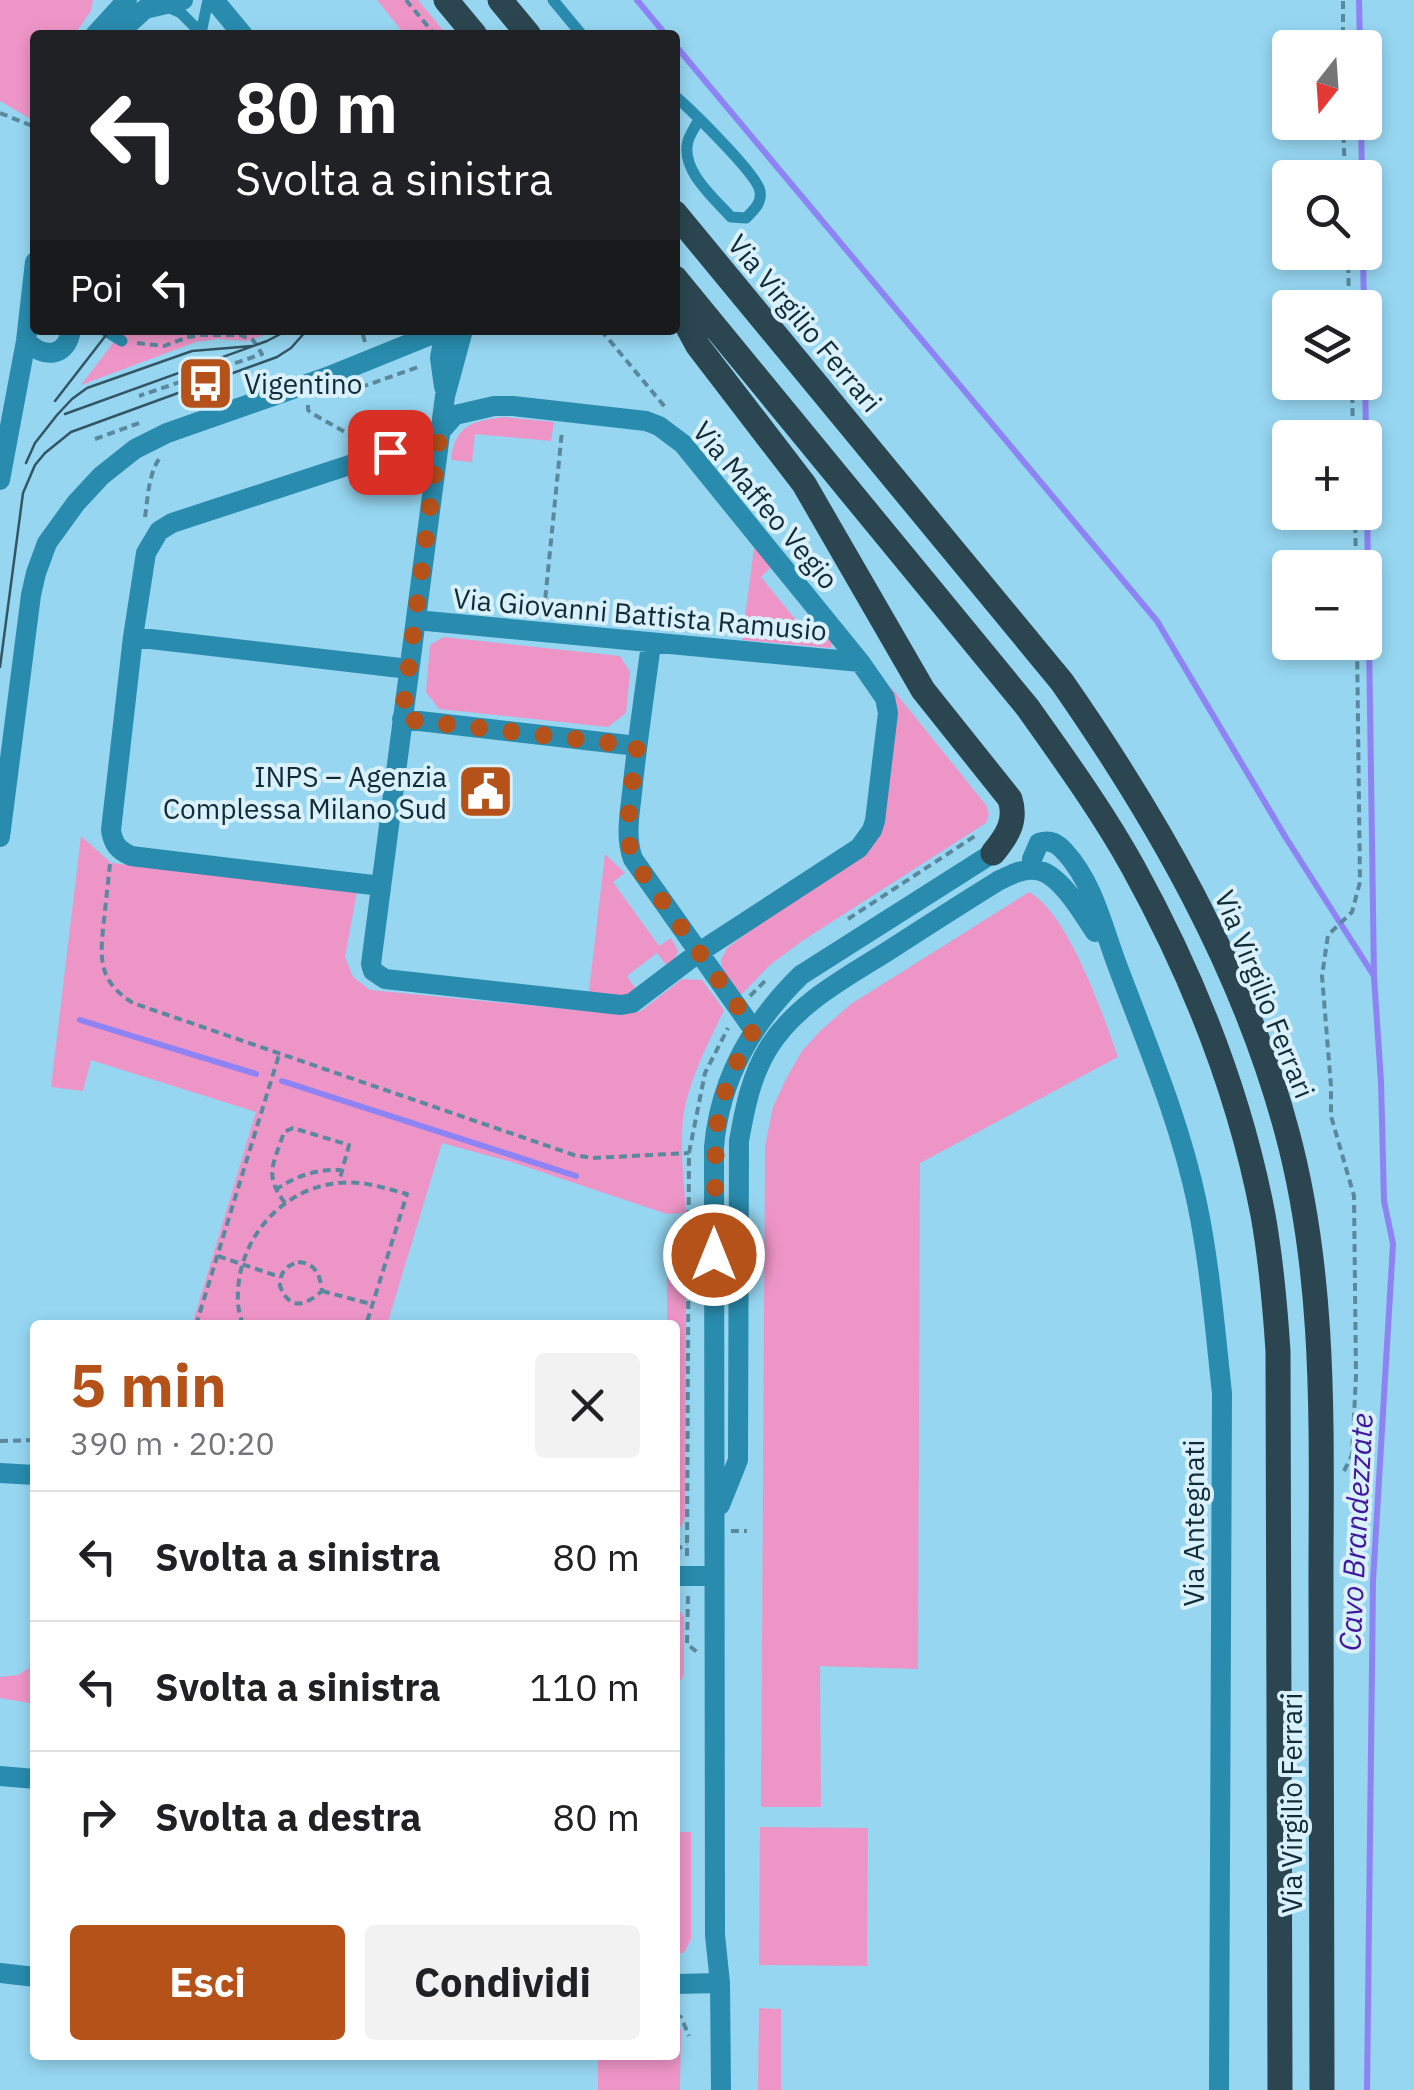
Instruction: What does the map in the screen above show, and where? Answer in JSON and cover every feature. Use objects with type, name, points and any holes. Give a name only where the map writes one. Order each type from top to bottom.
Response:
[{"type":"main road","points":[[446,0],[471,30]]},
{"type":"main road","points":[[500,0],[525,30]]},
{"type":"main road","name":"Via Virgilio Ferrari","points":[[680,219],[1062,682],[1113,754],[1188,884],[1261,1048],[1302,1197],[1319,1328],[1322,2090]]},
{"type":"main road","name":"Via Virgilio Ferrari","points":[[680,284],[996,668],[1061,755],[1124,852],[1149,900],[1196,1001],[1234,1100],[1262,1214],[1278,1351],[1280,2090]]},
{"type":"main road","points":[[680,308],[698,346],[804,484],[923,690],[1010,799],[1012,820],[994,852]]},
{"type":"street","points":[[100,30],[127,0]]},
{"type":"street","points":[[121,30],[144,9],[183,0]]},
{"type":"street","points":[[211,0],[238,30]]},
{"type":"street","points":[[0,480],[30,306]]},
{"type":"street","points":[[26,341],[35,350],[48,353],[59,350],[69,335]]},
{"type":"street","points":[[0,837],[31,594],[47,543],[76,503],[100,476],[135,449],[167,433],[326,378],[432,335]]},
{"type":"street","points":[[443,335],[440,358],[445,396]]},
{"type":"street","points":[[381,886],[445,396],[462,335]]},
{"type":"street","name":"Via Maffeo Vegio","points":[[512,406],[564,412],[646,421],[675,437],[881,690],[888,705],[876,814],[872,830],[859,848],[698,952],[626,1005],[385,979],[373,971],[372,964],[381,886],[131,856],[120,850],[110,830],[133,637],[146,554],[160,531],[172,522],[423,441],[440,432],[454,415],[479,408],[512,406]]},
{"type":"street","name":"Via Giovanni Battista Ramusio","points":[[416,620],[860,662]]},
{"type":"street","points":[[133,637],[409,670]]},
{"type":"street","points":[[651,644],[629,848],[633,860],[754,1029]]},
{"type":"street","points":[[402,719],[637,746]]},
{"type":"street","name":"Via Antegnati","points":[[1119,971],[1054,876],[1034,869],[1032,859],[1038,843],[1054,843],[1068,854],[1090,893],[1152,1054],[1198,1204],[1222,1393],[1219,2090]]},
{"type":"street","points":[[721,2090],[720,1983],[714,1934],[714,1147],[719,1112],[728,1080],[754,1029],[778,998],[812,967],[994,852]]},
{"type":"street","points":[[715,1516],[738,1460],[739,1141],[755,1073],[782,1030],[821,992],[998,881],[1034,869]]},
{"type":"street","points":[[0,1473],[30,1475]]},
{"type":"street","points":[[0,1482],[30,1476]]},
{"type":"street","points":[[680,1576],[714,1576]]},
{"type":"street","points":[[0,1776],[30,1779]]},
{"type":"street","points":[[0,1973],[30,1977]]},
{"type":"street","points":[[680,1984],[720,1983]]},
{"type":"lane","points":[[203,30],[211,0]]},
{"type":"lane","points":[[553,0],[578,30]]},
{"type":"lane","points":[[160,4],[181,12],[198,30]]},
{"type":"lane","points":[[680,101],[699,119],[756,182],[760,192],[758,206],[746,218],[731,217],[697,179],[688,158],[687,143],[699,119]]},
{"type":"lane","points":[[112,335],[122,341]]},
{"type":"path","points":[[406,0],[431,30]]},
{"type":"path","points":[[1343,0],[1343,30]]},
{"type":"path","points":[[0,113],[30,125]]},
{"type":"path","points":[[122,341],[164,346],[188,337],[240,335],[254,340],[262,354],[140,396]]},
{"type":"path","points":[[327,399],[440,358]]},
{"type":"path","points":[[298,408],[308,405],[313,414],[354,438]]},
{"type":"path","points":[[542,621],[564,412]]},
{"type":"path","points":[[144,526],[155,464],[164,453]]},
{"type":"path","points":[[1321,1498],[1340,1478],[1352,1455],[1356,1376],[1354,1196],[1331,1116],[1322,976],[1328,935],[1352,912],[1360,882],[1357,660]]},
{"type":"path","points":[[110,862],[101,961],[104,974],[132,1004],[574,1155],[593,1158],[689,1152]]},
{"type":"path","points":[[198,1320],[279,1055]]},
{"type":"path","points":[[285,1203],[270,1175],[284,1132],[293,1128],[349,1146],[339,1182]]},
{"type":"path","points":[[276,1190],[290,1180],[322,1170],[343,1170]]},
{"type":"path","points":[[242,1320],[238,1303],[243,1264],[265,1220],[310,1189],[339,1182],[365,1183],[407,1194],[367,1320]]},
{"type":"path","points":[[217,1255],[280,1277]]},
{"type":"path","points":[[306,1262],[319,1274],[322,1291],[307,1303],[293,1303],[282,1293],[280,1277],[291,1264],[306,1262]]},
{"type":"path","points":[[322,1291],[372,1304]]},
{"type":"path","points":[[0,1440],[30,1440]]},
{"type":"path","points":[[680,1548],[687,1544]]},
{"type":"path","points":[[680,2017],[689,2036]]},
{"type":"shaded area","points":[[0,0],[93,0],[91,11],[78,30],[30,30],[30,119],[0,101]]},
{"type":"shaded area","points":[[377,0],[418,0],[443,30],[401,30]]},
{"type":"shaded area","points":[[119,335],[264,335],[247,341],[196,342],[81,385]]},
{"type":"shaded area","points":[[504,417],[554,422],[551,441],[475,434],[472,462],[451,460],[456,439],[467,427]]},
{"type":"shaded area","points":[[754,548],[772,566],[761,577],[809,636],[821,628],[832,642],[831,648],[742,640]]},
{"type":"shaded area","points":[[444,637],[620,656],[630,672],[626,713],[608,727],[439,709],[426,692],[430,645]]},
{"type":"shaded area","points":[[890,686],[986,805],[986,823],[802,941],[770,965],[740,996],[721,965],[727,948],[862,855],[893,694]]},
{"type":"shaded area","points":[[81,836],[111,863],[357,891],[345,957],[353,977],[370,990],[620,1014],[641,1011],[682,979],[702,980],[724,1010],[695,1073],[684,1112],[686,1213],[667,1214],[442,1143],[389,1320],[194,1320],[256,1112],[91,1060],[83,1091],[51,1087]]},
{"type":"shaded area","points":[[605,854],[625,873],[613,882],[659,946],[671,938],[678,951],[667,966],[657,953],[627,976],[636,989],[624,998],[585,995],[589,991]]},
{"type":"shaded area","points":[[1029,892],[1058,921],[1071,943],[1118,1057],[920,1163],[918,1669],[820,1666],[821,1807],[761,1807],[765,1146],[773,1107],[802,1051],[851,1004]]},
{"type":"shaded area","points":[[686,1245],[685,1518],[680,1527],[680,1320],[667,1320],[667,1246]]},
{"type":"shaded area","points":[[680,1611],[684,1617],[680,1680]]},
{"type":"shaded area","points":[[30,1661],[30,1703],[0,1698],[0,1677],[18,1675],[29,1668]]},
{"type":"shaded area","points":[[760,1827],[868,1828],[867,1966],[759,1965]]},
{"type":"shaded area","points":[[680,1832],[691,1832],[691,1939],[680,1954]]},
{"type":"shaded area","points":[[759,2008],[781,2009],[781,2090],[758,2090]]},
{"type":"shaded area","points":[[680,2028],[681,2030],[680,2090],[598,2090],[598,2060],[680,2060]]},
{"type":"waterway","points":[[637,0],[662,30]]},
{"type":"waterway","points":[[1359,0],[1360,30]]},
{"type":"waterway","points":[[680,51],[1157,621],[1286,838],[1374,976]]},
{"type":"waterway","points":[[1361,140],[1362,160]]},
{"type":"waterway","points":[[1363,270],[1364,290]]},
{"type":"waterway","name":"Cavo Brandezzate","points":[[1365,400],[1374,977],[1384,1201],[1393,1244],[1373,1581],[1367,2090]]},
{"type":"waterway","points":[[80,1020],[256,1074]]},
{"type":"waterway","points":[[282,1081],[576,1176]]},
{"type":"tram line","points":[[55,401],[106,335]]},
{"type":"tram line","points":[[65,414],[278,335]]},
{"type":"tram line","points":[[0,667],[23,493],[45,453],[71,432],[277,357],[303,335]]},
{"type":"tram line","points":[[26,463],[35,443],[57,415],[87,388],[192,351],[252,346]]},
{"type":"place","name":"Vigentino","points":[[205,383]]},
{"type":"place","name":"INPS – Agenzia Complessa Milano Sud","points":[[486,792]]},
{"type":"route","points":[[390,452],[440,432],[402,719],[637,746],[628,831],[633,860],[754,1029],[728,1080],[716,1129],[714,1255]]}]
